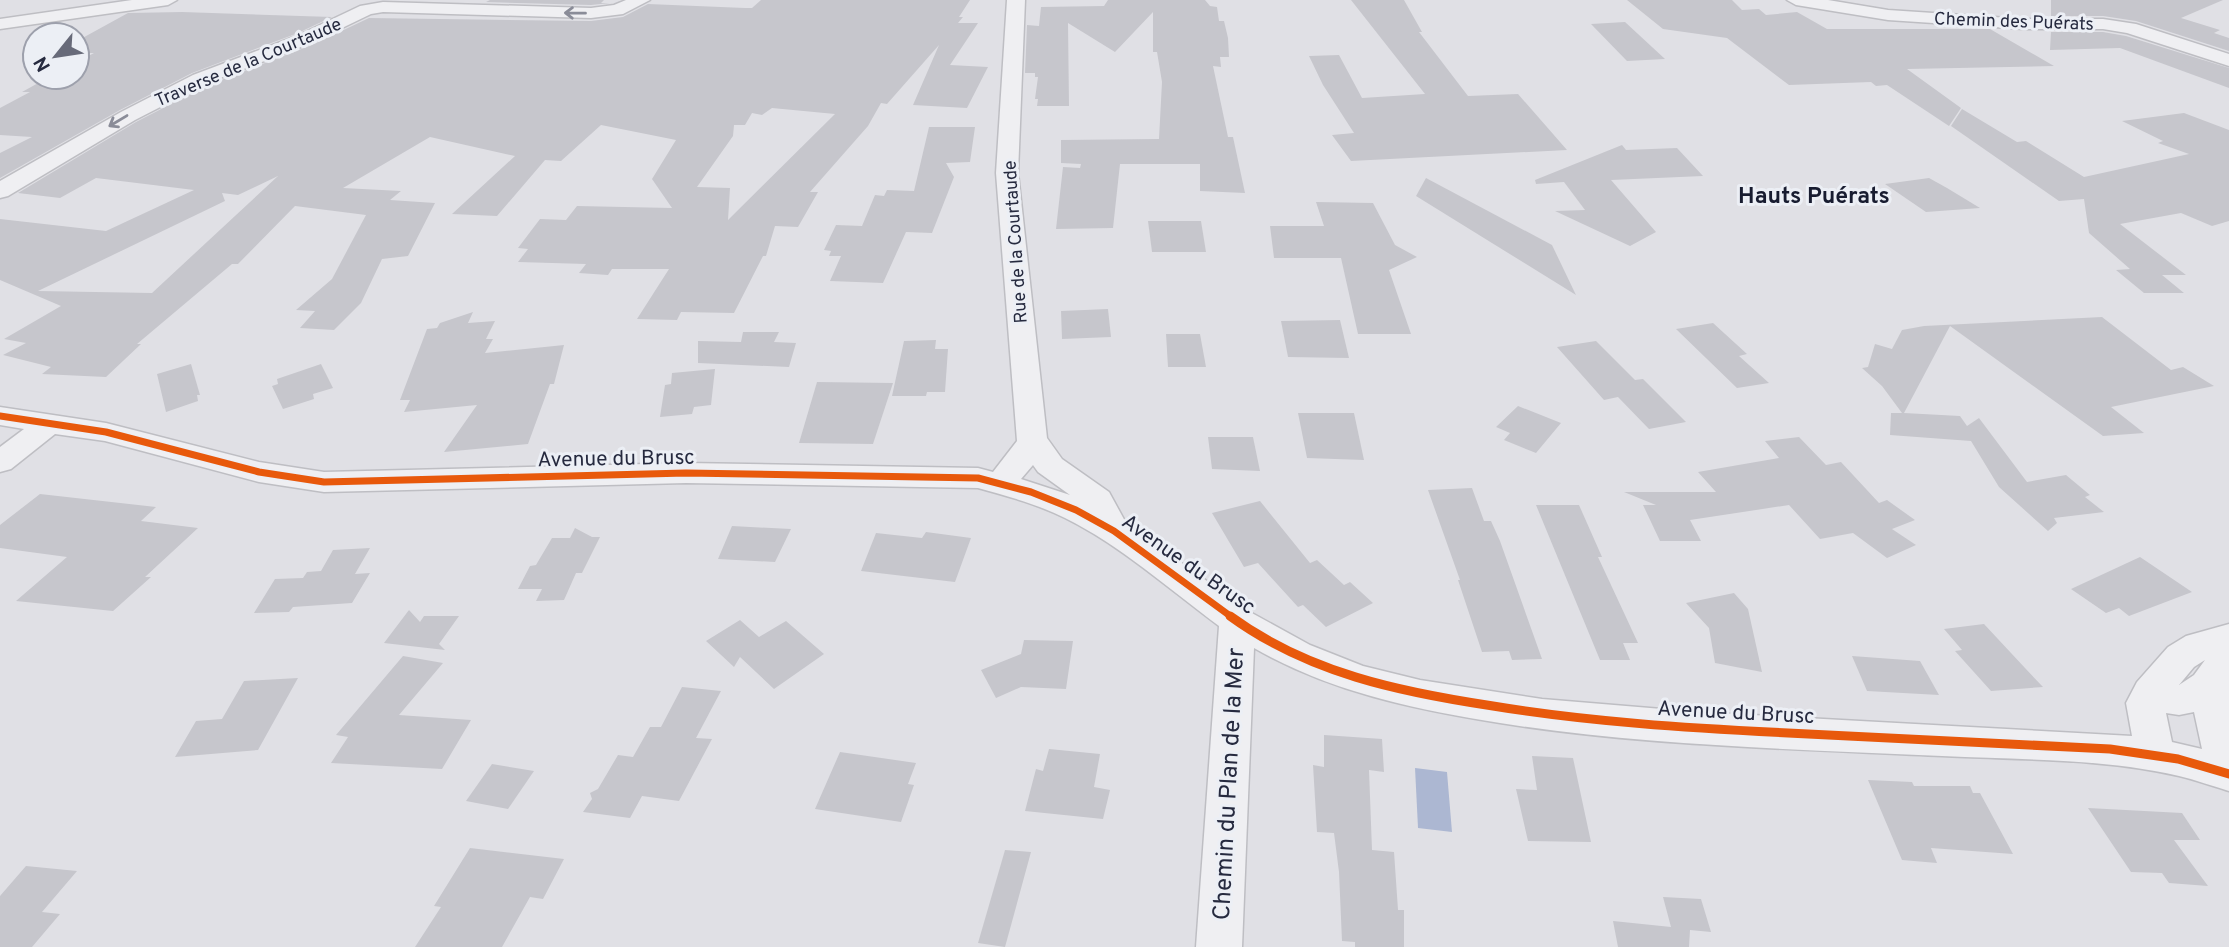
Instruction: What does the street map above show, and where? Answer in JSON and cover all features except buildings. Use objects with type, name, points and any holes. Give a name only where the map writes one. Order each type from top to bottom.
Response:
[{"type":"street","points":[[0,24],[167,0]]},
{"type":"street","points":[[341,0],[372,4]]},
{"type":"street","name":"Traverse de la Courtaude","points":[[0,191],[128,116],[201,79],[305,39],[372,4],[591,13],[617,10],[641,0]]},
{"type":"street","name":"Rue de la Courtaude","points":[[1016,0],[1007,173],[1041,453]]},
{"type":"street","name":"Chemin des Puérats","points":[[1796,0],[1839,9],[1901,16],[2024,24],[2103,24],[2130,28],[2229,60]]},
{"type":"street","name":"Avenue du Brusc","points":[[0,416],[106,432],[259,472],[324,482],[686,473],[944,476],[1000,483],[1076,510],[1114,531],[1237,621],[1297,655],[1356,679],[1420,695],[1481,706],[1698,728],[2110,749],[2155,755],[2228,774]]},
{"type":"street","points":[[0,462],[50,423]]},
{"type":"street","points":[[1000,483],[1042,476],[1041,453]]},
{"type":"street","points":[[1041,453],[1098,500],[1114,531]]},
{"type":"street","name":"Chemin du Plan de la Mer","points":[[1219,947],[1237,621]]},
{"type":"street","points":[[2155,755],[2145,703],[2150,692],[2181,657],[2199,646],[2229,638]]},
{"type":"street","points":[[2150,692],[2163,699],[2197,697],[2210,686],[2229,652]]},
{"type":"street","points":[[2210,686],[2211,711],[2228,774]]},
{"type":"water","points":[[1415,768],[1447,772],[1452,832],[1418,828]]},
{"type":"cycle path","points":[[0,416],[106,432],[259,472],[324,482],[686,473],[978,478],[1031,492],[1076,510],[1114,531],[1237,621],[1297,655],[1356,679],[1420,695],[1542,714],[1698,728],[2110,749],[2178,759],[2229,774]]},
{"type":"district","name":"Hauts Puérats","points":[[1814,195]]}]
